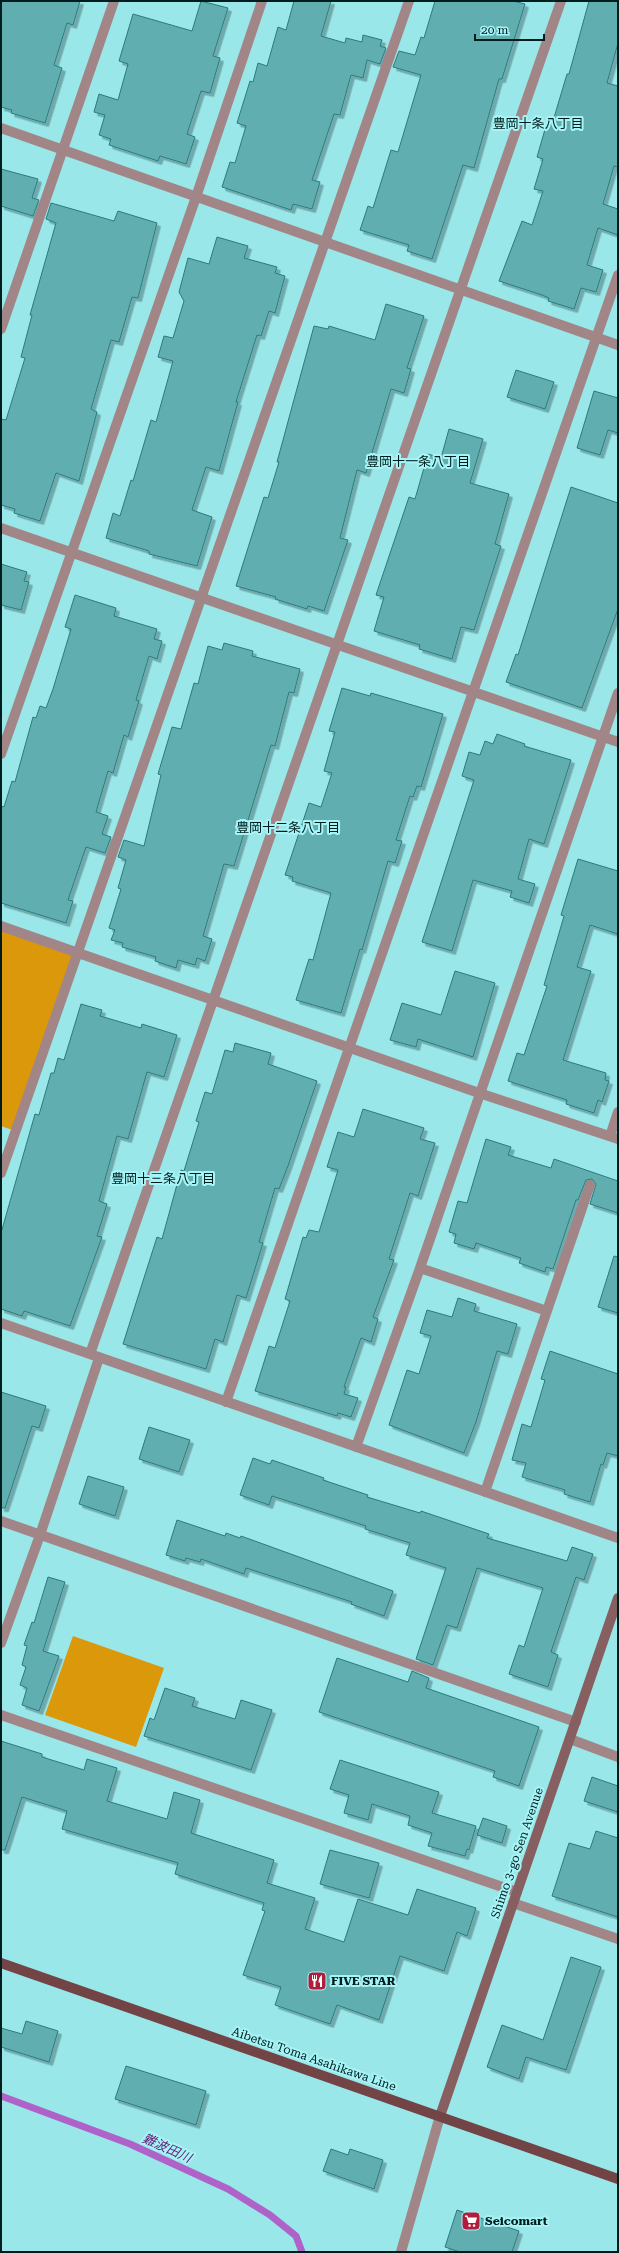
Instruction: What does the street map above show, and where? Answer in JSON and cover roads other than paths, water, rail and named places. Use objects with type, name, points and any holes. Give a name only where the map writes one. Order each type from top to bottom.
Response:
[{"type":"main road","name":"Aibetsu Toma Asahikawa Line","points":[[1,1963],[618,2179]]},
{"type":"street","points":[[1,329],[114,1]]},
{"type":"street","points":[[1,754],[196,197],[262,1]]},
{"type":"street","points":[[1,1173],[409,1]]},
{"type":"street","points":[[1,1643],[40,1535],[95,1356],[212,1000],[561,1]]},
{"type":"street","points":[[1,128],[618,345]]},
{"type":"street","points":[[226,1402],[472,691],[618,275]]},
{"type":"street","points":[[1,528],[72,554],[336,643],[618,742]]},
{"type":"street","points":[[356,1447],[420,1268],[618,693]]},
{"type":"street","points":[[1,926],[479,1093],[614,1138],[618,1112]]},
{"type":"street","points":[[486,1492],[590,1185]]},
{"type":"street","points":[[420,1268],[547,1310]]},
{"type":"street","points":[[1,1323],[618,1538]]},
{"type":"street","points":[[1,1521],[576,1722]]},
{"type":"street","name":"Shimo 3-go Sen Avenue","points":[[440,2116],[618,1598]]},
{"type":"street","points":[[1,1715],[517,1892]]},
{"type":"street","points":[[570,1740],[618,1757]]},
{"type":"street","points":[[513,1903],[618,1939]]},
{"type":"street","points":[[401,2252],[440,2116]]},
{"type":"waterway","name":"難波田川","points":[[1,2096],[130,2144],[228,2189],[270,2215],[296,2236],[302,2252]]},
{"type":"place","name":"FIVE STAR","points":[[317,1981]]},
{"type":"place","name":"Seicomart","points":[[471,2221]]},
{"type":"district","name":"豊岡十条八丁目","points":[[538,123]]},
{"type":"district","name":"豊岡十一条八丁目","points":[[418,461]]},
{"type":"district","name":"豊岡十二条八丁目","points":[[288,827]]},
{"type":"district","name":"豊岡十三条八丁目","points":[[163,1178]]}]
